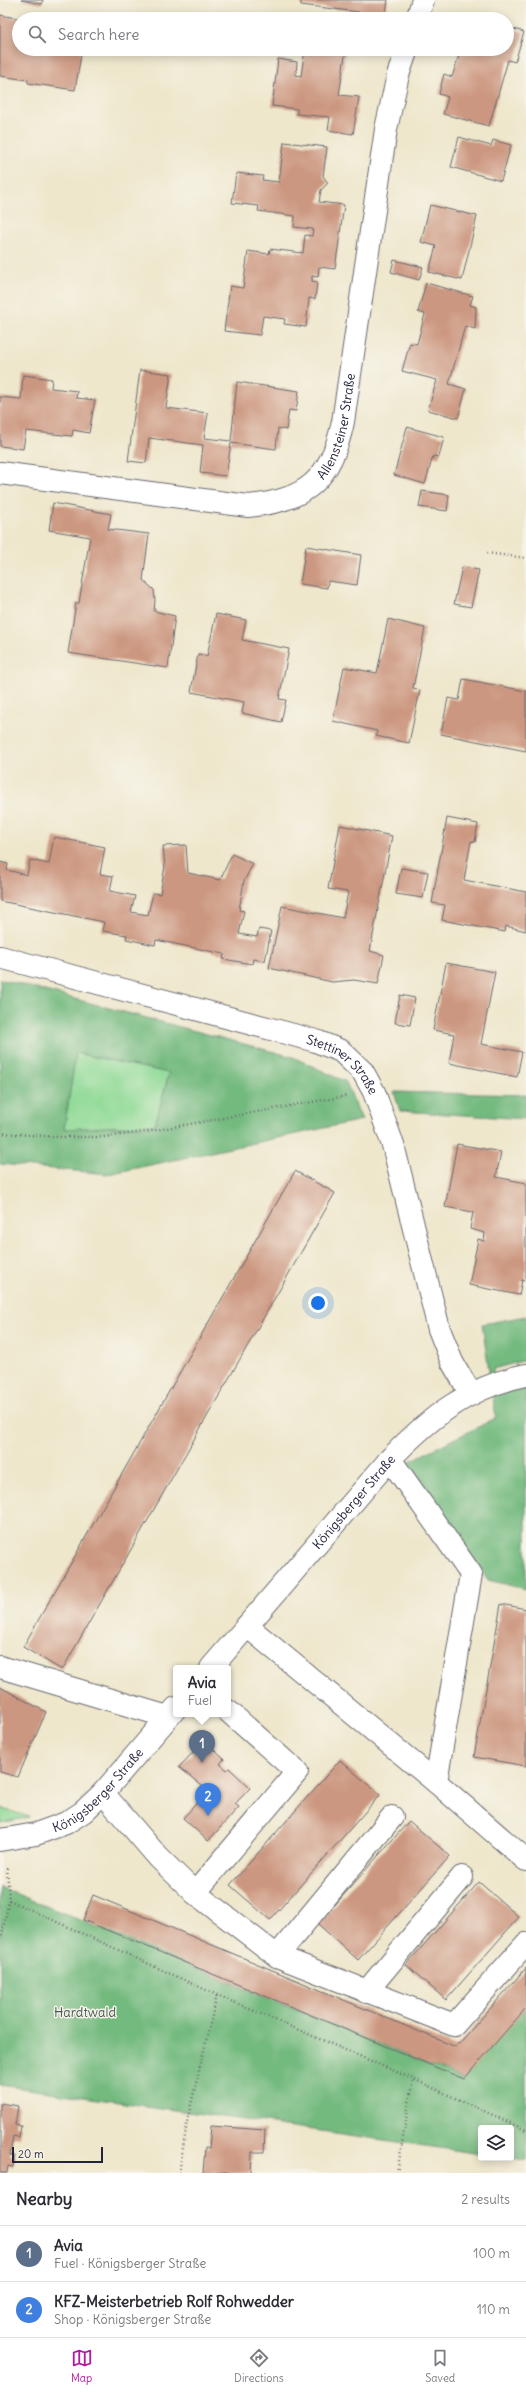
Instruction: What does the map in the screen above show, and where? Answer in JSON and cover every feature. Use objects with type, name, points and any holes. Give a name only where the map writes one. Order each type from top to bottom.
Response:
[{"type":"street","points":[[419,12],[423,0]]},
{"type":"street","name":"Allensteiner Straße","points":[[0,473],[248,506],[272,504],[295,496],[317,481],[331,463],[339,444],[386,129],[398,75],[405,56]]},
{"type":"street","name":"Stettiner Straße","points":[[0,956],[316,1041],[341,1051],[363,1072],[371,1087],[394,1145],[439,1329],[452,1362],[471,1394]]},
{"type":"street","name":"Königsberger Straße","points":[[214,1665],[390,1459],[426,1424],[443,1410],[471,1394],[499,1381],[526,1375]]},
{"type":"street","points":[[390,1459],[471,1574],[436,1782]]},
{"type":"street","points":[[247,1626],[436,1782],[526,1860]]},
{"type":"street","points":[[0,1667],[172,1713]]},
{"type":"street","name":"Königsberger Straße","points":[[2,1840],[36,1834],[66,1823],[83,1812],[104,1793],[172,1713]]},
{"type":"street","points":[[196,1894],[297,1772],[231,1714]]},
{"type":"street","points":[[104,1793],[159,1858],[196,1894],[277,1956],[366,1992],[454,2025],[526,1944]]},
{"type":"street","points":[[277,1956],[392,1817]]},
{"type":"street","points":[[366,1992],[462,1876]]},
{"type":"path","points":[[487,553],[526,558]]},
{"type":"path","points":[[0,1134],[60,1137],[103,1137],[144,1132],[345,1096],[371,1087]]},
{"type":"path","points":[[0,1944],[9,1900],[2,1840]]},
{"type":"path","points":[[9,1900],[216,1995],[412,2079],[526,2130]]},
{"type":"path","points":[[179,2173],[188,2117],[216,1995]]},
{"type":"path","points":[[397,2173],[412,2079]]},
{"type":"green space","points":[[0,979],[293,1057],[346,1082],[362,1120],[108,1174],[0,1164]],"holes":[[[76,1053],[169,1073],[155,1125],[64,1129]]]},
{"type":"green space","points":[[76,1053],[169,1073],[155,1125],[64,1129]]},
{"type":"green space","points":[[394,1092],[526,1095],[526,1119],[400,1111]]},
{"type":"green space","points":[[526,1316],[526,1360],[493,1369],[496,1394],[526,1388],[526,1589],[488,1580],[408,1462],[496,1418],[482,1324]]},
{"type":"green space","points":[[0,1808],[30,1817],[0,1823]]},
{"type":"green space","name":"Hardtwald","points":[[0,1887],[463,2079],[526,2008],[526,2160],[514,2158],[514,2125],[478,2125],[478,2154],[0,2085]]},
{"type":"building","points":[[21,0],[43,0],[42,4]]},
{"type":"building","points":[[301,0],[388,0],[386,12],[359,12],[301,5]]},
{"type":"building","points":[[0,15],[12,17],[12,56],[81,56],[75,90],[28,83],[28,80],[0,76]]},
{"type":"building","points":[[514,29],[524,32],[515,62],[508,60],[489,126],[443,114],[448,97],[439,94],[444,74],[452,77],[459,56],[514,56]]},
{"type":"building","points":[[304,56],[345,56],[339,95],[359,97],[353,134],[328,130],[330,117],[297,114],[297,109],[272,106],[278,59],[297,62],[296,75],[301,76]]},
{"type":"building","points":[[459,137],[491,146],[493,140],[511,145],[501,181],[451,167]]},
{"type":"building","points":[[284,142],[327,147],[323,176],[328,183],[321,190],[319,202],[344,205],[335,269],[319,267],[318,277],[312,276],[312,281],[317,282],[315,299],[309,298],[306,327],[284,324],[285,319],[263,316],[260,335],[224,331],[230,286],[243,288],[248,251],[269,254],[270,249],[303,253],[305,235],[312,236],[313,229],[294,227],[295,216],[258,211],[259,206],[232,203],[236,173],[263,176],[262,180],[279,182]]},
{"type":"building","points":[[430,205],[477,216],[462,280],[429,272],[436,246],[421,242]]},
{"type":"building","points":[[394,260],[423,267],[419,280],[391,272]]},
{"type":"building","points":[[426,283],[473,296],[470,305],[476,307],[475,329],[465,326],[449,384],[466,389],[458,418],[428,410],[437,380],[402,371],[410,343],[417,344],[425,314],[418,312]]},
{"type":"building","points":[[140,370],[171,374],[166,408],[208,413],[204,438],[231,441],[237,382],[299,391],[296,411],[289,410],[286,430],[278,428],[276,449],[231,443],[226,476],[200,473],[203,445],[149,438],[146,463],[128,461]]},
{"type":"building","points":[[23,375],[52,379],[51,388],[77,391],[76,398],[95,400],[89,433],[73,430],[72,436],[26,431],[23,449],[0,446],[0,397],[21,399]]},
{"type":"building","points":[[407,427],[444,437],[439,457],[433,456],[425,484],[394,475]]},
{"type":"building","points":[[422,491],[449,495],[447,511],[419,507]]},
{"type":"building","points":[[53,503],[111,514],[108,529],[149,534],[143,580],[154,590],[154,611],[175,616],[168,668],[68,653],[76,603],[79,603],[90,537],[49,530]]},
{"type":"building","points":[[306,546],[361,555],[357,585],[328,581],[327,588],[300,584]]},
{"type":"building","points":[[462,567],[479,570],[471,607],[454,604]]},
{"type":"building","points":[[216,614],[246,620],[242,640],[289,649],[279,699],[286,700],[281,722],[242,713],[244,702],[191,692],[198,654],[207,656]]},
{"type":"building","points":[[388,619],[425,628],[413,688],[420,690],[409,743],[376,736],[377,731],[333,721],[344,667],[377,673]]},
{"type":"building","points":[[463,679],[526,691],[526,751],[441,734],[448,698],[459,700]]},
{"type":"building","points":[[447,818],[478,824],[475,842],[471,841],[464,880],[526,892],[526,931],[506,926],[505,932],[442,920],[445,905],[432,903]]},
{"type":"building","points":[[340,825],[392,836],[370,951],[384,955],[378,984],[354,980],[332,982],[269,968],[282,906],[343,918],[348,892],[328,889]]},
{"type":"building","points":[[54,837],[105,847],[100,874],[113,876],[110,891],[135,896],[131,912],[148,915],[153,893],[160,894],[165,866],[163,846],[186,845],[188,873],[220,880],[232,854],[253,864],[244,881],[239,910],[244,911],[239,934],[257,937],[259,929],[271,931],[265,961],[253,959],[252,964],[223,959],[224,954],[156,940],[155,945],[126,939],[127,935],[102,931],[104,922],[0,901],[0,862],[8,864],[7,870],[27,875],[30,860],[49,864]]},
{"type":"building","points":[[401,868],[428,872],[423,898],[396,894]]},
{"type":"building","points":[[446,963],[495,972],[481,1044],[522,1052],[517,1077],[449,1063],[454,1034],[433,1030]]},
{"type":"building","points":[[400,995],[415,998],[410,1025],[395,1023]]},
{"type":"building","points":[[457,1144],[501,1152],[496,1177],[526,1183],[526,1281],[522,1280],[519,1295],[469,1285],[478,1239],[484,1241],[485,1233],[470,1229],[473,1212],[445,1207]]},
{"type":"building","points":[[295,1171],[335,1193],[62,1670],[23,1647]]},
{"type":"building","points":[[501,1604],[526,1609],[526,1766],[474,1757]]},
{"type":"building","points":[[0,1687],[46,1712],[18,1777],[0,1772]]},
{"type":"building","points":[[204,1741],[224,1759],[220,1764],[227,1770],[229,1768],[250,1788],[235,1804],[239,1807],[208,1841],[183,1818],[208,1791],[179,1767]]},
{"type":"building","points":[[340,1760],[380,1795],[270,1920],[230,1885]]},
{"type":"building","points":[[409,1821],[450,1856],[358,1960],[318,1924]]},
{"type":"building","points":[[479,1882],[519,1917],[446,2000],[406,1965]]},
{"type":"building","points":[[93,1895],[456,2047],[526,1968],[526,2008],[464,2079],[83,1920]]},
{"type":"building","points":[[0,2103],[18,2106],[15,2125],[21,2126],[19,2137],[13,2136],[10,2155],[15,2156],[13,2167],[8,2166],[7,2173],[0,2173]]},
{"type":"building","points":[[211,2126],[265,2130],[264,2152],[252,2152],[251,2173],[203,2173],[205,2148],[209,2148]]},
{"type":"place","name":"Avia","points":[[202,1763]]},
{"type":"place","name":"KFZ-Meisterbetrieb Rolf Rohwedder","points":[[208,1816]]}]
